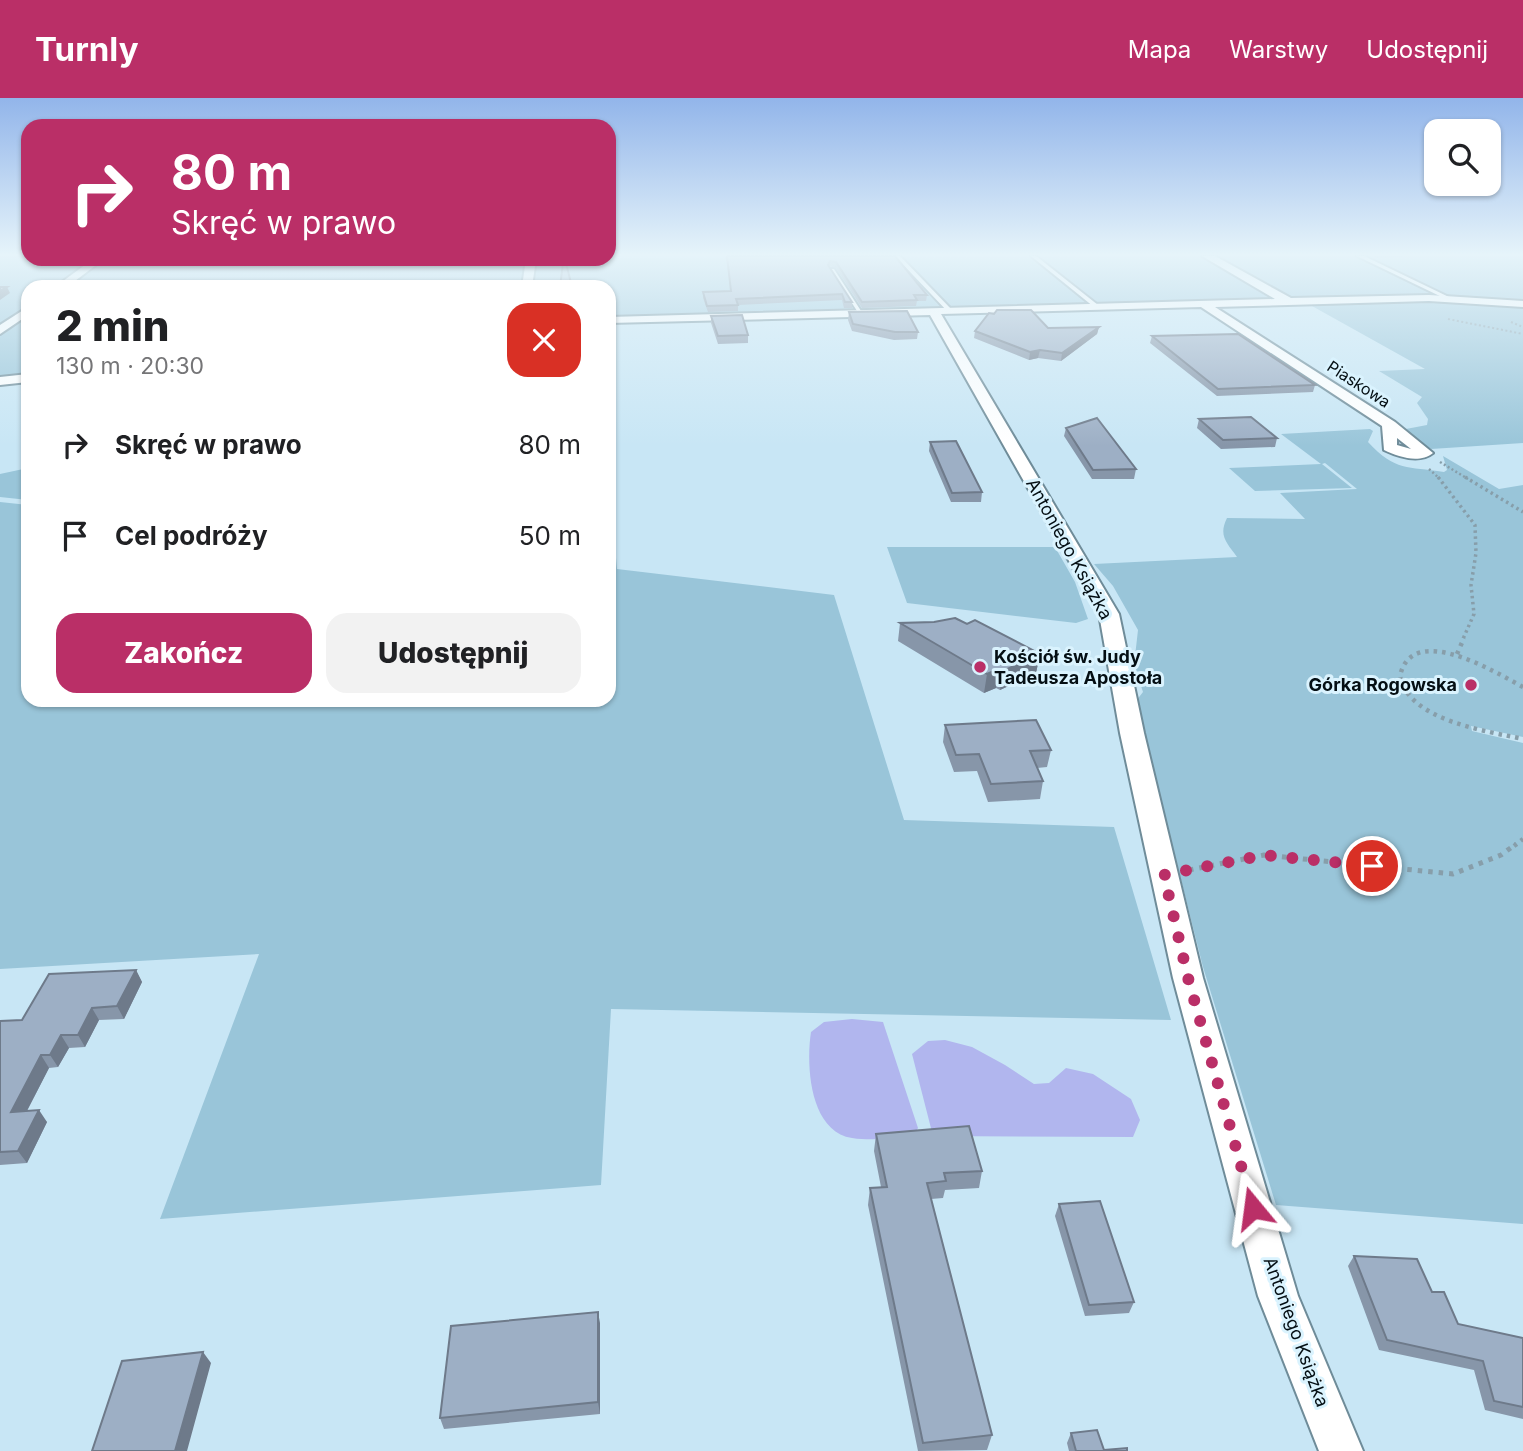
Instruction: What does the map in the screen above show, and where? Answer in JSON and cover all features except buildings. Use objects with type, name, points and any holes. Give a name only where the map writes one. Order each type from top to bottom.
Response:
[{"type":"street","points":[[0,330],[15,319]]},
{"type":"street","points":[[616,320],[640,319]]},
{"type":"street","name":"Antoniego Książka","points":[[945,319],[966,365],[1109,614],[1188,978],[1278,1296],[1341,1451]]},
{"type":"street","name":"Piaskowa","points":[[1226,319],[1390,425],[1389,447],[1400,453],[1423,454]]},
{"type":"street","points":[[0,380],[21,378]]},
{"type":"path","points":[[1423,454],[1523,512]]},
{"type":"path","points":[[1423,454],[1425,466],[1445,483],[1475,525],[1476,553],[1471,585],[1474,614],[1457,654]]},
{"type":"path","points":[[1523,687],[1457,654],[1429,650],[1413,656],[1402,669],[1401,675],[1408,695],[1427,710],[1442,717],[1523,739]]},
{"type":"path","points":[[1164,875],[1264,855],[1453,874],[1501,855],[1523,839]]},
{"type":"shaded area","points":[[0,319],[21,319],[21,377],[0,379]]},
{"type":"shaded area","points":[[1336,319],[1523,319],[1523,443],[1431,449],[1405,432],[1406,429],[1427,425],[1428,419],[1417,403],[1422,397],[1379,371],[1425,369]]},
{"type":"shaded area","points":[[1373,431],[1368,442],[1386,458],[1403,466],[1444,472],[1447,470],[1443,456],[1499,489],[1523,485],[1523,737],[1471,726],[1472,731],[1523,743],[1523,1224],[1276,1205],[1203,967],[1136,701],[1143,692],[1134,665],[1138,630],[1113,586],[1094,564],[1237,557],[1224,535],[1227,518],[1305,519],[1280,493],[1357,489],[1325,463],[1322,464],[1352,488],[1255,491],[1229,468],[1321,464],[1281,434]]},
{"type":"shaded area","points":[[21,470],[21,499],[0,497],[0,474]]},
{"type":"shaded area","points":[[0,502],[21,504],[21,707],[616,707],[616,558],[617,569],[834,595],[904,820],[1114,827],[1171,1020],[611,1009],[601,1185],[160,1219],[259,954],[0,969]]},
{"type":"shaded area","points":[[887,547],[1055,547],[1075,582],[1088,619],[1076,623],[907,603]]},
{"type":"water","points":[[852,1019],[883,1022],[918,1128],[912,1138],[852,1138],[838,1133],[827,1123],[819,1110],[810,1078],[811,1032],[824,1022]]},
{"type":"water","points":[[945,1040],[972,1047],[1034,1084],[1049,1083],[1066,1068],[1093,1074],[1131,1099],[1140,1120],[1133,1137],[933,1136],[912,1054],[928,1041]]},
{"type":"place","name":"Kościół św. Judy Tadeusza Apostoła","points":[[980,667]]},
{"type":"place","name":"Górka Rogowska","points":[[1471,685]]},
{"type":"route","points":[[1253,1208],[1188,978],[1164,875],[1264,855],[1372,866]]}]
